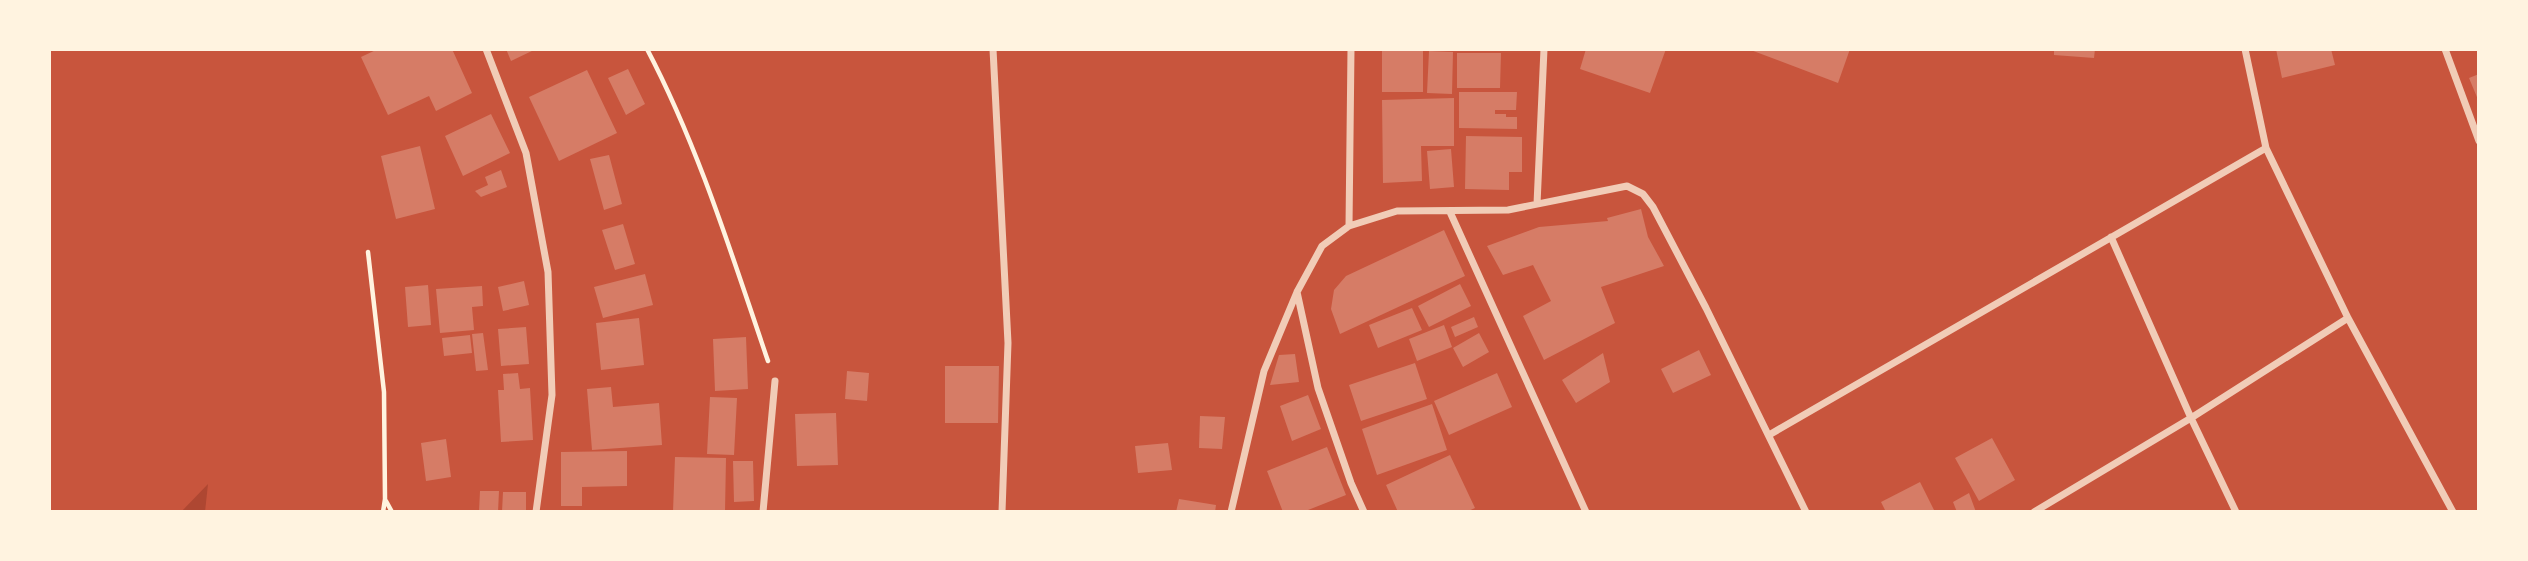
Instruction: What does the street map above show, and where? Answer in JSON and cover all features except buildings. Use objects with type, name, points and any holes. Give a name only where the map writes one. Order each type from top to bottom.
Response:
[{"type":"street","points":[[486,49],[526,153],[548,272],[552,395],[536,512]]},
{"type":"street","points":[[993,49],[1008,343],[1002,512]]},
{"type":"street","points":[[1349,226],[1351,49]]},
{"type":"street","points":[[1537,204],[1544,49]]},
{"type":"street","points":[[2245,49],[2266,148],[2348,318],[2453,512]]},
{"type":"street","points":[[2445,49],[2479,141]]},
{"type":"street","points":[[1769,435],[2266,148]]},
{"type":"street","points":[[1231,512],[1264,372],[1297,292],[1322,246],[1349,226],[1397,211],[1508,210],[1627,186],[1643,194],[1653,207],[1806,512]]},
{"type":"street","points":[[1450,212],[1586,512]]},
{"type":"street","points":[[2111,237],[2236,512]]},
{"type":"street","points":[[1297,292],[1318,388],[1351,483],[1364,512]]},
{"type":"street","points":[[2034,512],[2191,418],[2348,318]]},
{"type":"street","points":[[763,512],[775,381]]},
{"type":"path","points":[[647,49],[660,73],[716,209],[775,381]]},
{"type":"path","points":[[368,252],[384,392],[383,512]]},
{"type":"path","points":[[385,499],[392,512]]},
{"type":"shaded area","points":[[208,484],[205,512],[181,512]]}]
